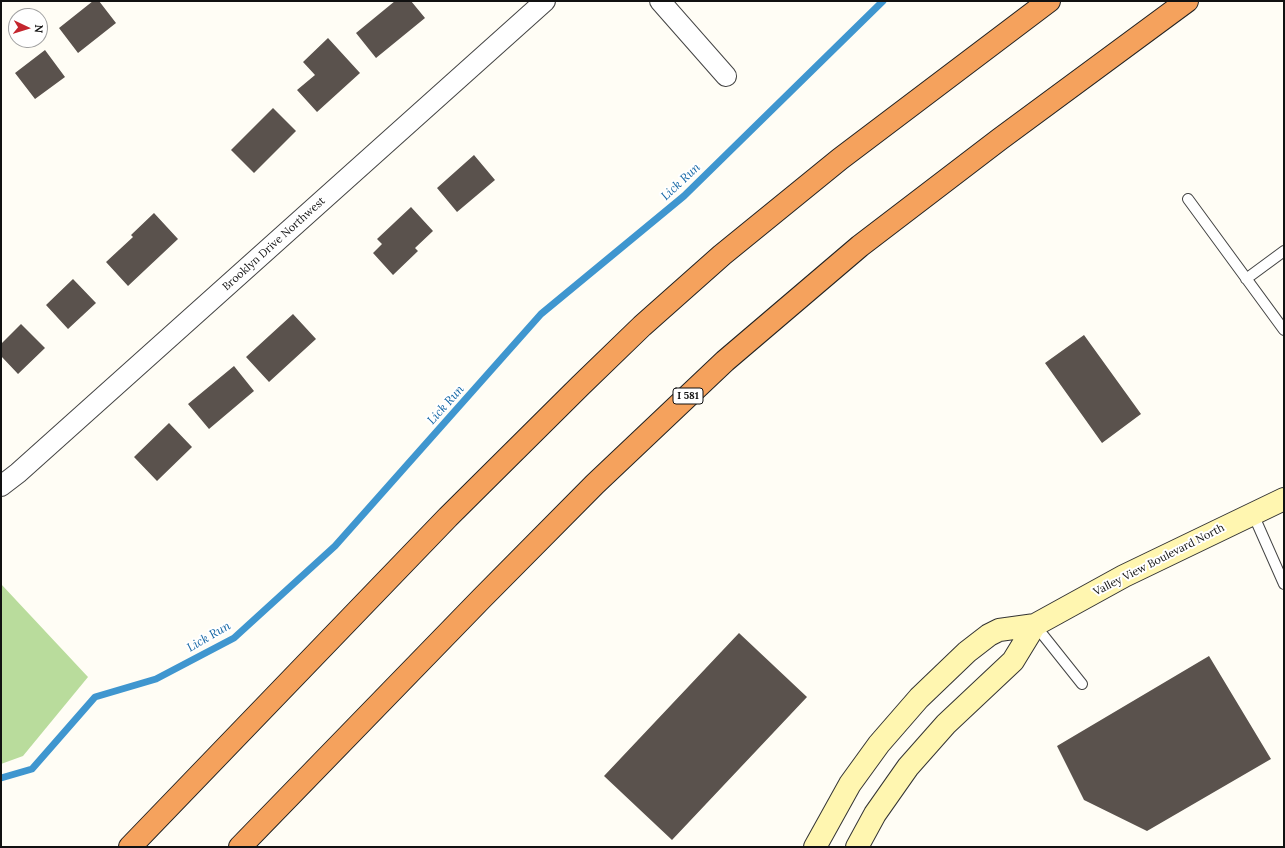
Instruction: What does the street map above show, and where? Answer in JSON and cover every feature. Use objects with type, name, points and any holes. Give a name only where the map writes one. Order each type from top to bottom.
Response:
[{"type":"highway","points":[[130,847],[448,517],[642,326],[722,255],[840,158],[1049,1]]},
{"type":"highway","name":"I 581","points":[[240,847],[595,484],[725,361],[860,246],[1000,139],[1187,1]]},
{"type":"street","name":"Brooklyn Drive Northwest","points":[[1,486],[545,1]]},
{"type":"street","points":[[660,1],[726,76]]},
{"type":"street","name":"Valley View Boulevard North","points":[[815,847],[850,784],[879,744],[919,698],[967,652],[989,635],[998,630],[1036,625],[1129,573],[1284,499]]},
{"type":"street","name":"Valley View Boulevard North","points":[[857,847],[875,814],[908,767],[946,724],[1013,661],[1036,625]]},
{"type":"lane","points":[[1188,199],[1284,330]]},
{"type":"lane","points":[[1246,279],[1284,251]]},
{"type":"lane","points":[[1252,514],[1283,581]]},
{"type":"lane","points":[[1036,625],[1082,684]]},
{"type":"green space","points":[[1,584],[88,677],[23,756],[1,764]]},
{"type":"building","points":[[93,1],[99,1],[116,23],[78,53],[59,28]]},
{"type":"building","points":[[395,1],[411,1],[425,18],[376,58],[356,33]]},
{"type":"building","points":[[328,38],[360,73],[317,112],[297,90],[315,75],[303,62]]},
{"type":"building","points":[[45,50],[65,77],[35,99],[15,73]]},
{"type":"building","points":[[273,108],[296,131],[254,173],[231,150]]},
{"type":"building","points":[[474,155],[495,180],[457,212],[437,188]]},
{"type":"building","points":[[411,207],[433,231],[415,248],[418,251],[393,275],[373,253],[382,244],[377,239]]},
{"type":"building","points":[[154,213],[178,239],[128,286],[106,262],[133,237],[131,235]]},
{"type":"building","points":[[73,279],[96,303],[68,329],[46,305]]},
{"type":"building","points":[[293,314],[316,339],[269,382],[246,357]]},
{"type":"building","points":[[21,324],[45,348],[18,374],[1,356],[1,344]]},
{"type":"building","points":[[1084,335],[1141,414],[1102,443],[1045,363]]},
{"type":"building","points":[[234,366],[254,391],[209,429],[188,404]]},
{"type":"building","points":[[169,423],[192,447],[157,481],[134,457]]},
{"type":"building","points":[[739,633],[807,697],[672,840],[604,776]]},
{"type":"building","points":[[1209,656],[1271,759],[1147,831],[1084,800],[1057,746]]},
{"type":"waterway","name":"Lick Run","points":[[1,778],[32,769],[95,697],[156,679],[234,638],[335,546],[541,314],[684,196],[883,1]]}]
